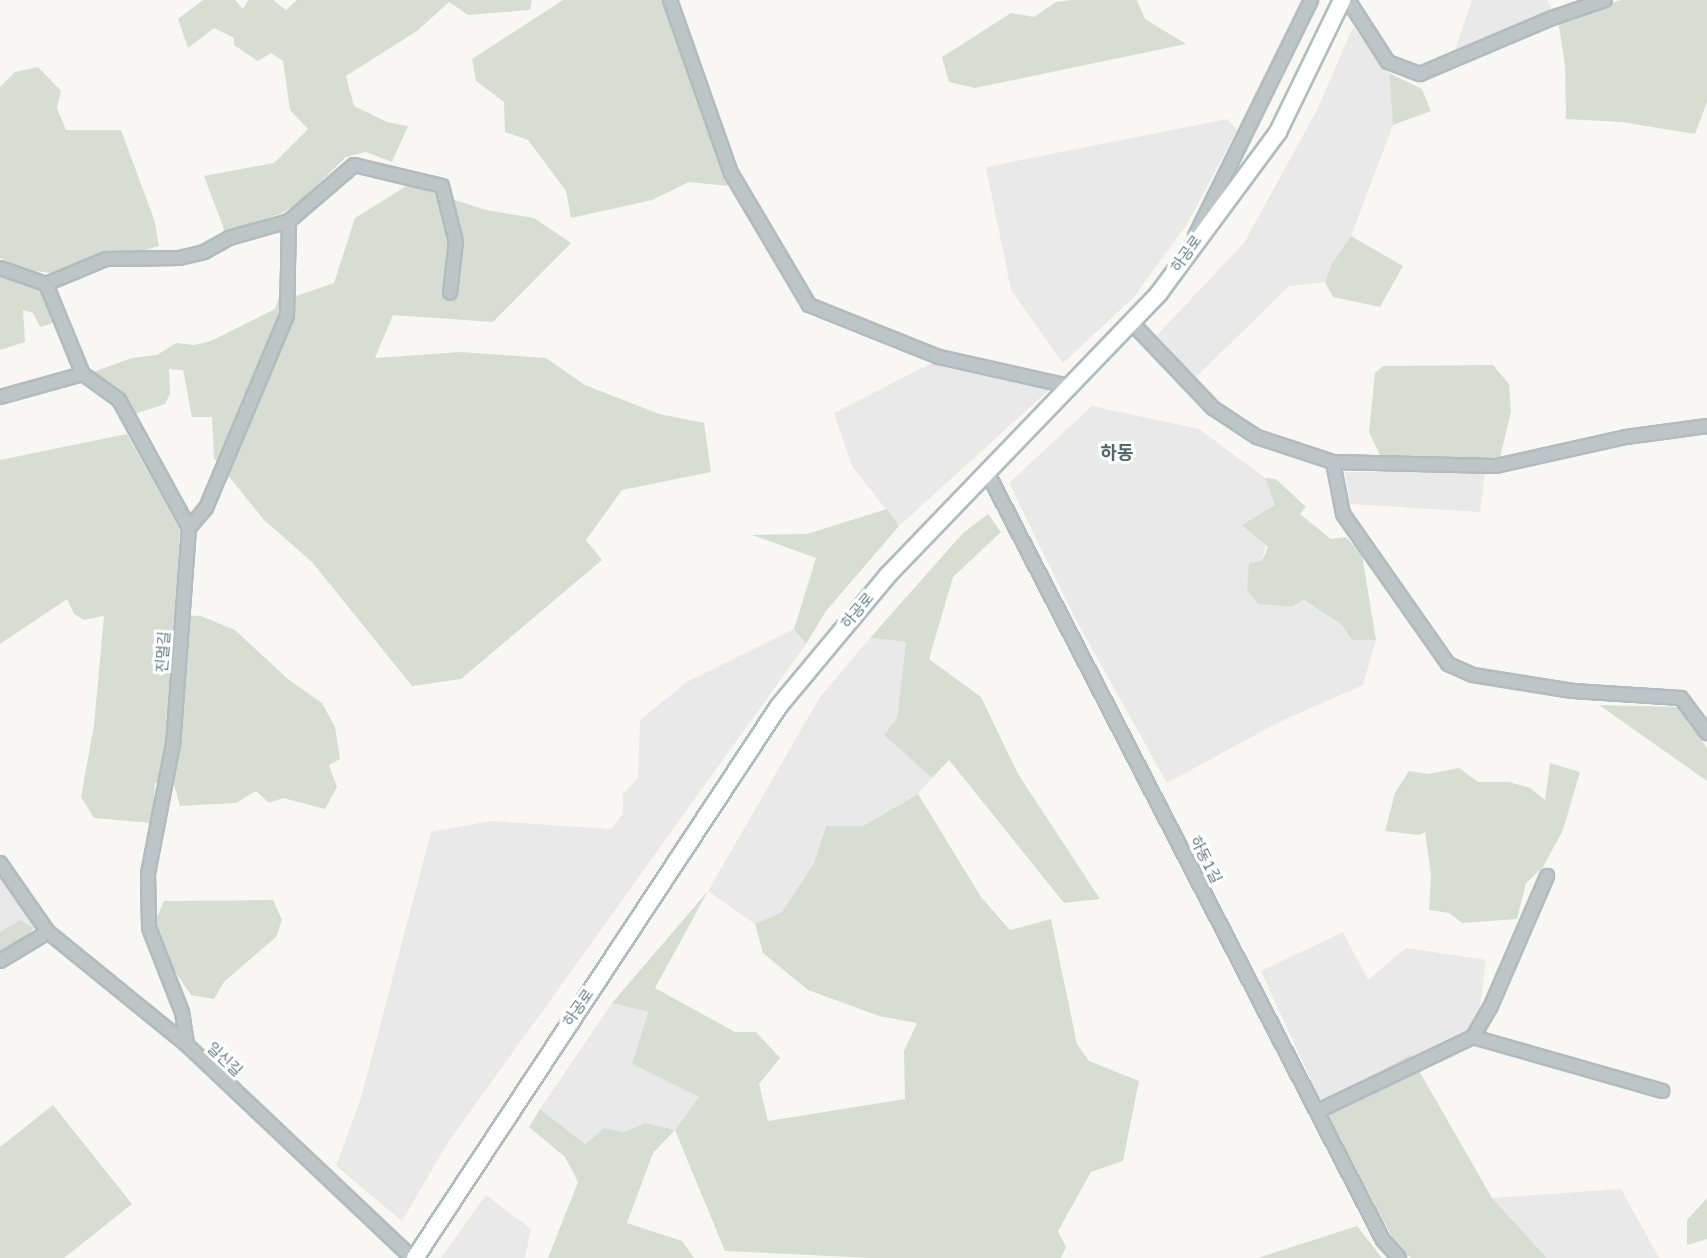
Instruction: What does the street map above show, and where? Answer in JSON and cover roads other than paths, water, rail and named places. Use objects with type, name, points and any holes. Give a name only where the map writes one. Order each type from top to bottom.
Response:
[{"type":"main road","name":"하공로","points":[[413,1258],[779,706],[888,575],[988,474],[1069,386],[1133,324],[1278,132],[1342,0]]},
{"type":"street","points":[[670,0],[731,173],[809,305],[939,357],[1069,386]]},
{"type":"street","points":[[1188,251],[1311,0]]},
{"type":"street","points":[[1347,0],[1388,62],[1420,74],[1552,18],[1605,0]]},
{"type":"street","points":[[0,268],[46,284],[106,259],[179,258],[204,252],[229,238],[289,221],[354,165],[442,186],[456,242],[450,293]]},
{"type":"street","points":[[46,284],[82,374],[119,400],[189,528],[206,508],[287,315],[289,221]]},
{"type":"street","points":[[1133,324],[1213,408],[1257,437],[1333,462],[1496,466],[1626,437],[1707,426]]},
{"type":"street","points":[[0,397],[82,374]]},
{"type":"street","points":[[1333,462],[1343,514],[1448,664],[1473,675],[1572,691],[1681,698],[1707,734]]},
{"type":"street","name":"하동1길","points":[[988,474],[1383,1240],[1399,1258]]},
{"type":"street","name":"진멀길","points":[[187,1045],[182,1012],[149,928],[148,874],[173,744],[189,528]]},
{"type":"street","name":"일신길","points":[[0,863],[48,932],[187,1045],[413,1258]]},
{"type":"street","points":[[1318,1111],[1473,1037],[1490,1008],[1547,876]]},
{"type":"street","points":[[0,961],[48,932]]},
{"type":"street","points":[[1473,1037],[1662,1092]]},
{"type":"district","name":"하동","points":[[1117,453]]}]
